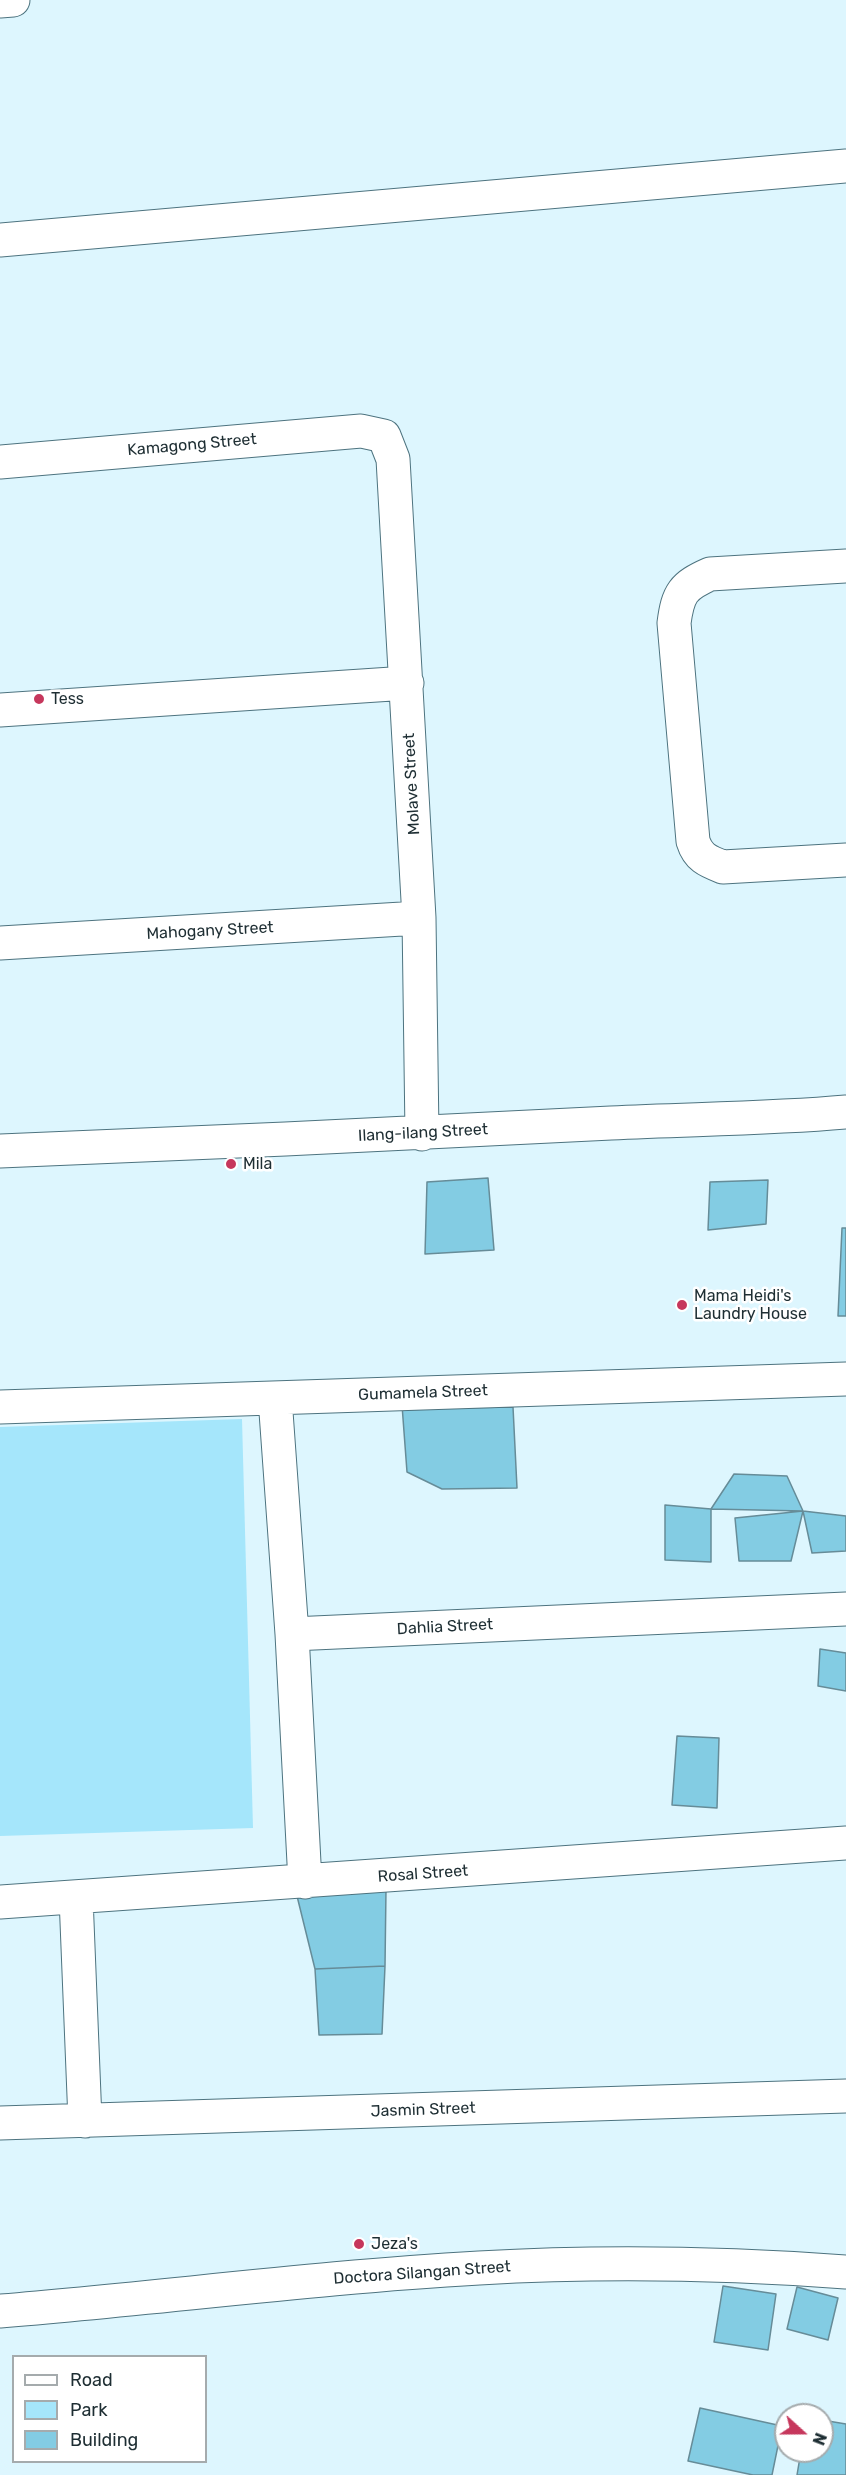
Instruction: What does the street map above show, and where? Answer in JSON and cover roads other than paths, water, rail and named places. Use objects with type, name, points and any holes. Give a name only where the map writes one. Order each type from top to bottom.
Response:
[{"type":"street","points":[[0,1],[13,0]]},
{"type":"street","points":[[0,240],[846,166]]},
{"type":"street","name":"Kamagong Street","points":[[0,462],[361,431],[384,436]]},
{"type":"street","name":"Molave Street","points":[[384,436],[393,459],[407,683],[419,918],[422,1134]]},
{"type":"street","points":[[846,566],[710,574],[692,582],[680,594],[674,623],[693,841],[697,854],[723,867],[846,860]]},
{"type":"street","points":[[0,711],[407,683]]},
{"type":"street","name":"Mahogany Street","points":[[0,943],[419,918]]},
{"type":"street","name":"Ilang-ilang Street","points":[[0,1151],[422,1134],[614,1123],[768,1119],[846,1112]]},
{"type":"street","name":"Gumamela Street","points":[[0,1407],[846,1379]]},
{"type":"street","points":[[275,1398],[292,1634],[305,1882]]},
{"type":"street","name":"Dahlia Street","points":[[292,1634],[846,1609]]},
{"type":"street","name":"Rosal Street","points":[[0,1902],[846,1844]]},
{"type":"street","points":[[76,1897],[85,2121]]},
{"type":"street","name":"Jasmin Street","points":[[0,2123],[846,2096]]},
{"type":"street","name":"Doctora Silangan Street","points":[[0,2311],[498,2267],[658,2264],[846,2272]]},
{"type":"place","name":"Tess","points":[[39,699]]},
{"type":"place","name":"Mila","points":[[231,1164]]},
{"type":"place","name":"Mama Heidi's Laundry House","points":[[682,1305]]},
{"type":"place","name":"Jeza's","points":[[359,2244]]}]
